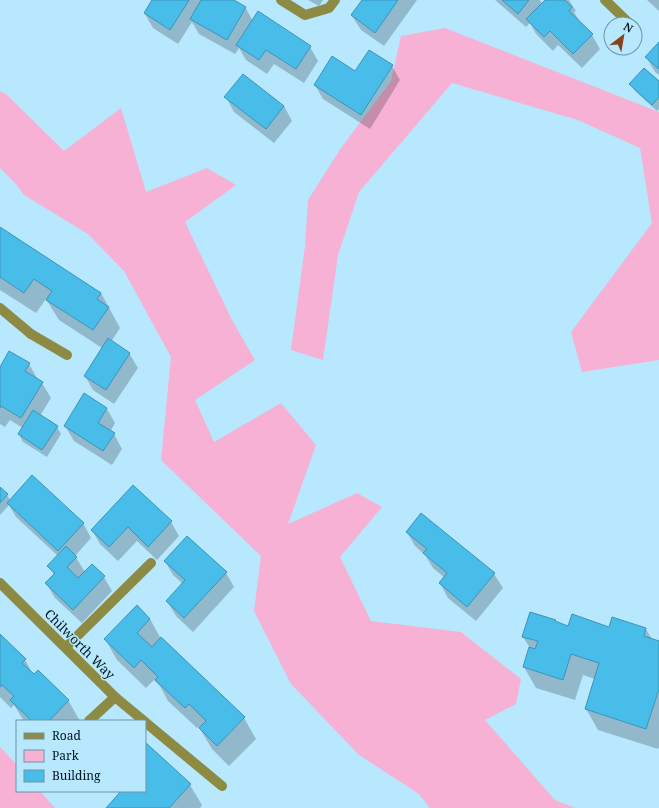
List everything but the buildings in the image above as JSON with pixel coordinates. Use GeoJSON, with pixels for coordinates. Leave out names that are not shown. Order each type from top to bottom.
{"type":"FeatureCollection","features":[{"type":"Feature","properties":{"kind":"street"},"geometry":{"type":"LineString","coordinates":[[281,0],[305,15],[329,8],[335,0]]}},
{"type":"Feature","properties":{"kind":"street"},"geometry":{"type":"LineString","coordinates":[[605,0],[622,16]]}},
{"type":"Feature","properties":{"kind":"street"},"geometry":{"type":"LineString","coordinates":[[0,308],[31,334],[67,355]]}},
{"type":"Feature","properties":{"kind":"street"},"geometry":{"type":"LineString","coordinates":[[66,647],[151,563]]}},
{"type":"Feature","properties":{"kind":"street","name":"Chilworth Way"},"geometry":{"type":"LineString","coordinates":[[0,583],[115,697],[144,720]]}},
{"type":"Feature","properties":{"kind":"street"},"geometry":{"type":"LineString","coordinates":[[90,720],[115,697]]}},
{"type":"Feature","properties":{"kind":"street","name":"Chilworth Way"},"geometry":{"type":"LineString","coordinates":[[146,722],[222,786]]}},
{"type":"Feature","properties":{"kind":"green space"},"geometry":{"type":"Polygon","coordinates":[[[445,28],[659,112],[659,360],[582,372],[571,332],[652,223],[640,148],[578,120],[452,83],[359,192],[338,255],[323,360],[291,350],[305,246],[308,200],[341,148],[391,81],[401,36],[445,28]]]}},
{"type":"Feature","properties":{"kind":"green space"},"geometry":{"type":"Polygon","coordinates":[[[0,91],[6,94],[64,151],[121,108],[146,192],[207,168],[236,185],[185,222],[232,320],[255,360],[195,400],[214,442],[281,403],[316,445],[288,524],[357,493],[382,507],[340,557],[371,621],[461,632],[521,679],[516,704],[485,720],[555,800],[575,808],[430,808],[419,794],[359,755],[291,684],[254,611],[261,556],[161,460],[171,357],[124,271],[88,234],[24,195],[16,184],[0,168],[0,91]]]}},
{"type":"Feature","properties":{"kind":"green space"},"geometry":{"type":"Polygon","coordinates":[[[0,747],[16,764],[16,792],[41,792],[55,808],[0,808],[0,747]]]}}]}
